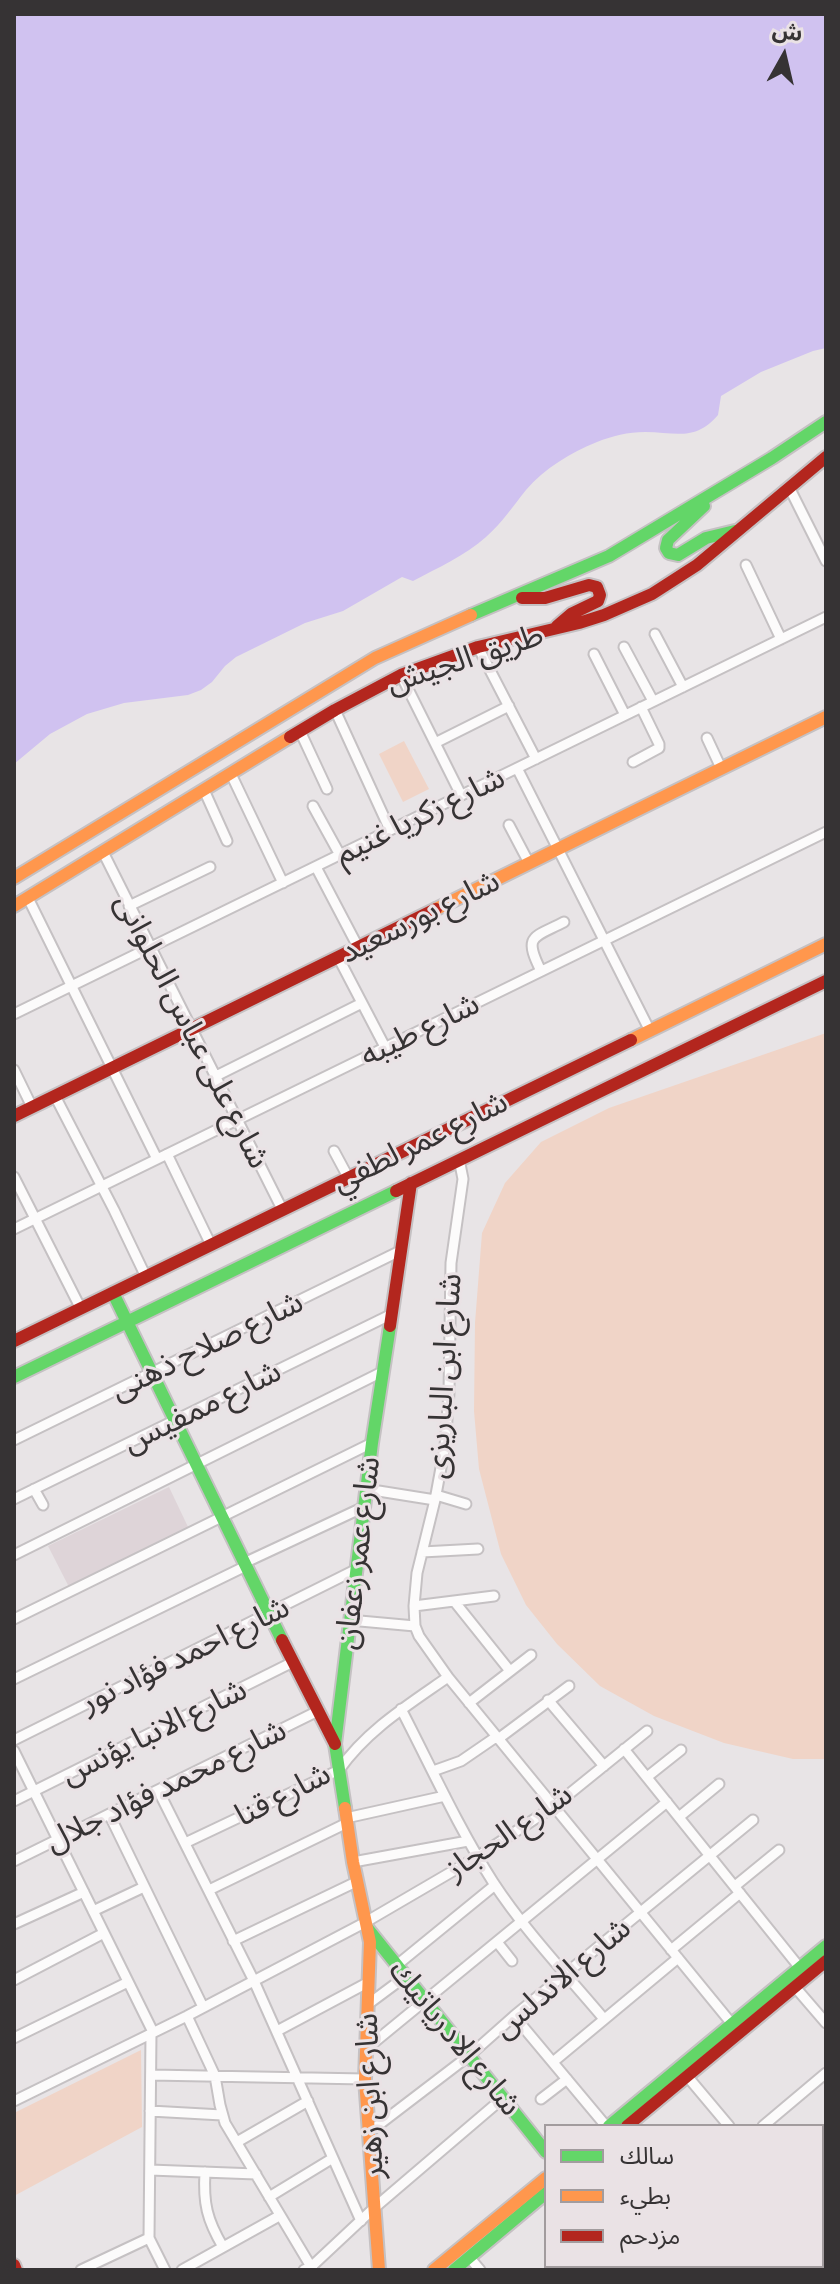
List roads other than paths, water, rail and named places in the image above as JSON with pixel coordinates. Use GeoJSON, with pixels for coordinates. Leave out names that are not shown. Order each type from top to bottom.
{"type":"FeatureCollection","features":[{"type":"Feature","properties":{"kind":"main road","name":"طريق الجيش"},"geometry":{"type":"LineString","coordinates":[[14,878],[375,658],[609,556],[826,422]]}},
{"type":"Feature","properties":{"kind":"main road","name":"طريق الجيش"},"geometry":{"type":"LineString","coordinates":[[14,906],[335,710],[401,675],[478,647],[604,615],[652,594],[697,565],[826,457]]}},
{"type":"Feature","properties":{"kind":"main road"},"geometry":{"type":"LineString","coordinates":[[718,489],[668,540],[666,551],[678,555],[706,538],[737,531]]}},
{"type":"Feature","properties":{"kind":"main road"},"geometry":{"type":"LineString","coordinates":[[515,597],[538,599],[589,585],[597,587],[600,592],[598,601],[571,614],[553,630]]}},
{"type":"Feature","properties":{"kind":"main road","name":"شارع بورسعيد"},"geometry":{"type":"LineString","coordinates":[[14,1116],[826,717]]}},
{"type":"Feature","properties":{"kind":"main road","name":"شارع عمر لطفي"},"geometry":{"type":"LineString","coordinates":[[14,1341],[826,944]]}},
{"type":"Feature","properties":{"kind":"main road","name":"شارع عمر لطفي"},"geometry":{"type":"LineString","coordinates":[[14,1377],[826,981]]}},
{"type":"Feature","properties":{"kind":"main road","name":"شارع عمر زعفان"},"geometry":{"type":"LineString","coordinates":[[364,1923],[335,1744],[372,1443],[411,1183]]}},
{"type":"Feature","properties":{"kind":"main road"},"geometry":{"type":"LineString","coordinates":[[383,1196],[406,1210]]}},
{"type":"Feature","properties":{"kind":"main road"},"geometry":{"type":"LineString","coordinates":[[113,1293],[335,1744]]}},
{"type":"Feature","properties":{"kind":"main road","name":"شارع الادرياتيك"},"geometry":{"type":"LineString","coordinates":[[364,1923],[544,2149]]}},
{"type":"Feature","properties":{"kind":"main road","name":"شارع ابن زهير"},"geometry":{"type":"LineString","coordinates":[[364,1923],[370,1942],[365,2079],[379,2270]]}},
{"type":"Feature","properties":{"kind":"main road"},"geometry":{"type":"LineString","coordinates":[[610,2124],[826,1946]]}},
{"type":"Feature","properties":{"kind":"main road"},"geometry":{"type":"LineString","coordinates":[[629,2124],[826,1961]]}},
{"type":"Feature","properties":{"kind":"main road"},"geometry":{"type":"LineString","coordinates":[[434,2270],[544,2180]]}},
{"type":"Feature","properties":{"kind":"main road"},"geometry":{"type":"LineString","coordinates":[[454,2270],[544,2195]]}},
{"type":"Feature","properties":{"kind":"street"},"geometry":{"type":"LineString","coordinates":[[789,487],[826,561]]}},
{"type":"Feature","properties":{"kind":"street"},"geometry":{"type":"LineString","coordinates":[[746,565],[781,639]]}},
{"type":"Feature","properties":{"kind":"street","name":"شارع زكريا غنيم"},"geometry":{"type":"LineString","coordinates":[[14,1014],[826,617]]}},
{"type":"Feature","properties":{"kind":"street"},"geometry":{"type":"LineString","coordinates":[[655,634],[683,687]]}},
{"type":"Feature","properties":{"kind":"street"},"geometry":{"type":"LineString","coordinates":[[478,647],[536,759]]}},
{"type":"Feature","properties":{"kind":"street"},"geometry":{"type":"LineString","coordinates":[[624,647],[653,701]]}},
{"type":"Feature","properties":{"kind":"street"},"geometry":{"type":"LineString","coordinates":[[594,654],[625,715]]}},
{"type":"Feature","properties":{"kind":"street"},"geometry":{"type":"LineString","coordinates":[[401,675],[461,795]]}},
{"type":"Feature","properties":{"kind":"street"},"geometry":{"type":"LineString","coordinates":[[435,743],[509,706]]}},
{"type":"Feature","properties":{"kind":"street"},"geometry":{"type":"LineString","coordinates":[[633,762],[659,748],[641,707]]}},
{"type":"Feature","properties":{"kind":"street"},"geometry":{"type":"LineString","coordinates":[[335,710],[390,830]]}},
{"type":"Feature","properties":{"kind":"street"},"geometry":{"type":"LineString","coordinates":[[300,731],[327,789]]}},
{"type":"Feature","properties":{"kind":"street"},"geometry":{"type":"LineString","coordinates":[[707,738],[721,768]]}},
{"type":"Feature","properties":{"kind":"street"},"geometry":{"type":"LineString","coordinates":[[517,768],[650,1031]]}},
{"type":"Feature","properties":{"kind":"street"},"geometry":{"type":"LineString","coordinates":[[231,774],[283,883]]}},
{"type":"Feature","properties":{"kind":"street"},"geometry":{"type":"LineString","coordinates":[[204,790],[227,841]]}},
{"type":"Feature","properties":{"kind":"street"},"geometry":{"type":"LineString","coordinates":[[313,806],[340,855]]}},
{"type":"Feature","properties":{"kind":"street"},"geometry":{"type":"LineString","coordinates":[[509,825],[529,863]]}},
{"type":"Feature","properties":{"kind":"street","name":"شارع طيبه"},"geometry":{"type":"LineString","coordinates":[[14,1229],[826,833]]}},
{"type":"Feature","properties":{"kind":"street","name":"شارع على عباس الحلوانى"},"geometry":{"type":"LineString","coordinates":[[103,852],[282,1209]]}},
{"type":"Feature","properties":{"kind":"street"},"geometry":{"type":"LineString","coordinates":[[129,906],[210,867]]}},
{"type":"Feature","properties":{"kind":"street"},"geometry":{"type":"LineString","coordinates":[[316,867],[358,947]]}},
{"type":"Feature","properties":{"kind":"street"},"geometry":{"type":"LineString","coordinates":[[28,898],[113,1068],[211,1245]]}},
{"type":"Feature","properties":{"kind":"street"},"geometry":{"type":"LineString","coordinates":[[541,971],[530,943],[534,937],[564,922]]}},
{"type":"Feature","properties":{"kind":"street"},"geometry":{"type":"LineString","coordinates":[[338,957],[385,1047]]}},
{"type":"Feature","properties":{"kind":"street"},"geometry":{"type":"LineString","coordinates":[[214,1077],[362,1003]]}},
{"type":"Feature","properties":{"kind":"street"},"geometry":{"type":"LineString","coordinates":[[14,1070],[32,1107]]}},
{"type":"Feature","properties":{"kind":"street"},"geometry":{"type":"LineString","coordinates":[[55,1096],[146,1277]]}},
{"type":"Feature","properties":{"kind":"street"},"geometry":{"type":"LineString","coordinates":[[334,1151],[348,1177]]}},
{"type":"Feature","properties":{"kind":"street","name":"شارع ابن الباريزى"},"geometry":{"type":"LineString","coordinates":[[459,1159],[463,1179],[451,1263],[448,1411],[442,1467],[422,1552],[414,1606],[415,1626],[426,1649],[448,1677],[732,2024]]}},
{"type":"Feature","properties":{"kind":"street"},"geometry":{"type":"LineString","coordinates":[[14,1177],[81,1309]]}},
{"type":"Feature","properties":{"kind":"street","name":"شارع صلاح ذهنى"},"geometry":{"type":"LineString","coordinates":[[14,1440],[400,1251]]}},
{"type":"Feature","properties":{"kind":"street","name":"شارع ممفيس"},"geometry":{"type":"LineString","coordinates":[[14,1499],[390,1315]]}},
{"type":"Feature","properties":{"kind":"street"},"geometry":{"type":"LineString","coordinates":[[14,1555],[382,1372]]}},
{"type":"Feature","properties":{"kind":"street"},"geometry":{"type":"LineString","coordinates":[[14,1619],[372,1443]]}},
{"type":"Feature","properties":{"kind":"street"},"geometry":{"type":"LineString","coordinates":[[34,1489],[43,1505]]}},
{"type":"Feature","properties":{"kind":"street"},"geometry":{"type":"LineString","coordinates":[[366,1489],[466,1504]]}},
{"type":"Feature","properties":{"kind":"street"},"geometry":{"type":"LineString","coordinates":[[14,1679],[364,1507]]}},
{"type":"Feature","properties":{"kind":"street"},"geometry":{"type":"LineString","coordinates":[[422,1552],[478,1549]]}},
{"type":"Feature","properties":{"kind":"street","name":"شارع احمد فؤاد نور"},"geometry":{"type":"LineString","coordinates":[[14,1740],[355,1570]]}},
{"type":"Feature","properties":{"kind":"street"},"geometry":{"type":"LineString","coordinates":[[414,1606],[494,1596]]}},
{"type":"Feature","properties":{"kind":"street"},"geometry":{"type":"LineString","coordinates":[[454,1601],[510,1671]]}},
{"type":"Feature","properties":{"kind":"street"},"geometry":{"type":"LineString","coordinates":[[349,1620],[415,1626]]}},
{"type":"Feature","properties":{"kind":"street"},"geometry":{"type":"LineString","coordinates":[[469,1703],[531,1655]]}},
{"type":"Feature","properties":{"kind":"street","name":"شارع الانبا يؤنس"},"geometry":{"type":"LineString","coordinates":[[14,1801],[293,1662]]}},
{"type":"Feature","properties":{"kind":"street","name":"شارع قنا"},"geometry":{"type":"LineString","coordinates":[[185,1843],[339,1770],[370,1734],[448,1677]]}},
{"type":"Feature","properties":{"kind":"street"},"geometry":{"type":"LineString","coordinates":[[433,1771],[461,1761],[569,1686]]}},
{"type":"Feature","properties":{"kind":"street"},"geometry":{"type":"LineString","coordinates":[[548,1700],[604,1766]]}},
{"type":"Feature","properties":{"kind":"street"},"geometry":{"type":"LineString","coordinates":[[401,1709],[468,1841],[495,1885],[604,2019]]}},
{"type":"Feature","properties":{"kind":"street","name":"شارع محمد فؤاد جلال"},"geometry":{"type":"LineString","coordinates":[[14,1861],[318,1711]]}},
{"type":"Feature","properties":{"kind":"street","name":"شارع الحجاز"},"geometry":{"type":"LineString","coordinates":[[14,2101],[254,1981],[364,1923],[477,1857],[553,1807],[647,1731]]}},
{"type":"Feature","properties":{"kind":"street"},"geometry":{"type":"LineString","coordinates":[[624,1749],[800,1968]]}},
{"type":"Feature","properties":{"kind":"street"},"geometry":{"type":"LineString","coordinates":[[647,1777],[681,1750]]}},
{"type":"Feature","properties":{"kind":"street"},"geometry":{"type":"LineString","coordinates":[[14,1751],[152,2033],[149,2238],[165,2270]]}},
{"type":"Feature","properties":{"kind":"street"},"geometry":{"type":"LineString","coordinates":[[679,1817],[719,1784]]}},
{"type":"Feature","properties":{"kind":"street"},"geometry":{"type":"LineString","coordinates":[[158,1790],[254,1981],[361,2221]]}},
{"type":"Feature","properties":{"kind":"street"},"geometry":{"type":"LineString","coordinates":[[209,1890],[346,1820],[445,1796]]}},
{"type":"Feature","properties":{"kind":"street"},"geometry":{"type":"LineString","coordinates":[[366,2049],[667,1802]]}},
{"type":"Feature","properties":{"kind":"street"},"geometry":{"type":"LineString","coordinates":[[109,1814],[203,2007]]}},
{"type":"Feature","properties":{"kind":"street","name":"شارع الاندلس"},"geometry":{"type":"LineString","coordinates":[[368,2133],[470,2055],[753,1820]]}},
{"type":"Feature","properties":{"kind":"street"},"geometry":{"type":"LineString","coordinates":[[353,1862],[468,1841]]}},
{"type":"Feature","properties":{"kind":"street"},"geometry":{"type":"LineString","coordinates":[[553,2062],[674,1954],[779,1850]]}},
{"type":"Feature","properties":{"kind":"street"},"geometry":{"type":"LineString","coordinates":[[233,1941],[356,1882]]}},
{"type":"Feature","properties":{"kind":"street"},"geometry":{"type":"LineString","coordinates":[[367,2005],[495,1885]]}},
{"type":"Feature","properties":{"kind":"street"},"geometry":{"type":"LineString","coordinates":[[93,1911],[144,1887]]}},
{"type":"Feature","properties":{"kind":"street"},"geometry":{"type":"LineString","coordinates":[[14,1924],[84,1892]]}},
{"type":"Feature","properties":{"kind":"street"},"geometry":{"type":"LineString","coordinates":[[14,1980],[104,1933]]}},
{"type":"Feature","properties":{"kind":"street"},"geometry":{"type":"LineString","coordinates":[[497,1942],[512,1961]]}},
{"type":"Feature","properties":{"kind":"street"},"geometry":{"type":"LineString","coordinates":[[14,2038],[128,1982]]}},
{"type":"Feature","properties":{"kind":"street"},"geometry":{"type":"LineString","coordinates":[[277,2031],[367,1983]]}},
{"type":"Feature","properties":{"kind":"street"},"geometry":{"type":"LineString","coordinates":[[795,1987],[826,2023]]}},
{"type":"Feature","properties":{"kind":"street"},"geometry":{"type":"LineString","coordinates":[[187,2016],[215,2076],[222,2115],[309,2269],[373,2209],[503,2098]]}},
{"type":"Feature","properties":{"kind":"street"},"geometry":{"type":"LineString","coordinates":[[514,2016],[606,2124]]}},
{"type":"Feature","properties":{"kind":"street"},"geometry":{"type":"LineString","coordinates":[[765,2124],[826,2073]]}},
{"type":"Feature","properties":{"kind":"street"},"geometry":{"type":"LineString","coordinates":[[151,2075],[365,2079]]}},
{"type":"Feature","properties":{"kind":"street"},"geometry":{"type":"LineString","coordinates":[[687,2076],[727,2124]]}},
{"type":"Feature","properties":{"kind":"street"},"geometry":{"type":"LineString","coordinates":[[541,2099],[567,2079]]}},
{"type":"Feature","properties":{"kind":"street"},"geometry":{"type":"LineString","coordinates":[[237,2142],[308,2101]]}},
{"type":"Feature","properties":{"kind":"street"},"geometry":{"type":"LineString","coordinates":[[150,2111],[222,2115]]}},
{"type":"Feature","properties":{"kind":"street"},"geometry":{"type":"LineString","coordinates":[[269,2197],[333,2158]]}},
{"type":"Feature","properties":{"kind":"street"},"geometry":{"type":"LineString","coordinates":[[150,2170],[256,2174]]}},
{"type":"Feature","properties":{"kind":"street"},"geometry":{"type":"LineString","coordinates":[[205,2172],[205,2206],[223,2247]]}},
{"type":"Feature","properties":{"kind":"street"},"geometry":{"type":"LineString","coordinates":[[182,2270],[279,2216]]}},
{"type":"Feature","properties":{"kind":"street"},"geometry":{"type":"LineString","coordinates":[[81,2270],[149,2238]]}},
{"type":"Feature","properties":{"kind":"street"},"geometry":{"type":"LineString","coordinates":[[469,2257],[480,2270]]}}]}
